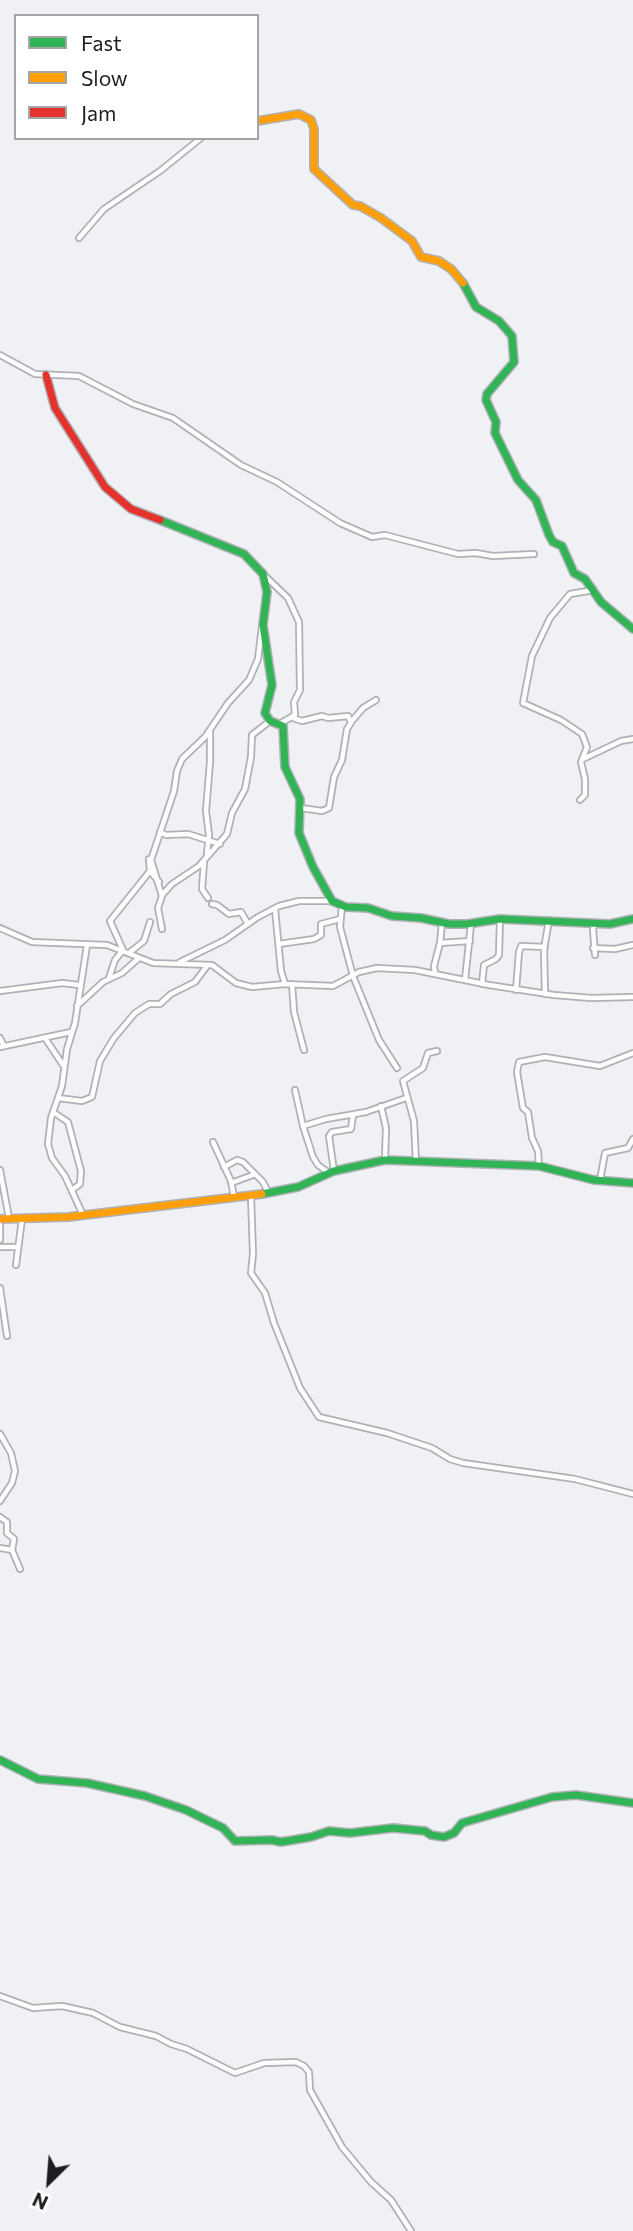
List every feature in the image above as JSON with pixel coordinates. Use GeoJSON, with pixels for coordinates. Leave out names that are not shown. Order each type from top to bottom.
{"type":"FeatureCollection","features":[{"type":"Feature","properties":{"kind":"street"},"geometry":{"type":"LineString","coordinates":[[259,121],[299,114],[311,120],[314,129],[314,169],[353,205],[382,218],[412,241],[421,257],[439,261],[451,270],[462,281],[476,307],[499,321],[512,337],[513,362],[510,369],[486,394],[496,422],[495,433],[520,483],[536,500],[551,539],[562,546],[574,573],[584,579],[595,590],[601,602],[633,629]]}},
{"type":"Feature","properties":{"kind":"street"},"geometry":{"type":"LineString","coordinates":[[79,238],[104,209],[160,171],[199,140]]}},
{"type":"Feature","properties":{"kind":"street"},"geometry":{"type":"LineString","coordinates":[[0,355],[35,374],[79,376],[132,404],[173,418],[241,465],[277,482],[341,523],[372,537],[385,535],[458,554],[534,554]]}},
{"type":"Feature","properties":{"kind":"street"},"geometry":{"type":"LineString","coordinates":[[46,375],[55,408],[105,487],[131,509],[244,554],[288,598],[299,622],[300,690],[294,703],[296,712],[293,718],[281,723],[270,721],[265,713],[272,685],[263,625]]}},
{"type":"Feature","properties":{"kind":"street"},"geometry":{"type":"LineString","coordinates":[[162,896],[151,861],[179,764],[249,680],[258,659],[263,625],[267,592],[262,574]]}},
{"type":"Feature","properties":{"kind":"street"},"geometry":{"type":"LineString","coordinates":[[580,800],[585,795],[582,767],[587,744],[578,730],[523,703],[532,656],[550,618],[570,594],[595,590]]}},
{"type":"Feature","properties":{"kind":"street"},"geometry":{"type":"LineString","coordinates":[[301,808],[322,811],[329,808],[346,733],[363,708],[376,700]]}},
{"type":"Feature","properties":{"kind":"street"},"geometry":{"type":"LineString","coordinates":[[293,718],[302,721],[322,716],[348,716],[351,722]]}},
{"type":"Feature","properties":{"kind":"street"},"geometry":{"type":"LineString","coordinates":[[163,929],[158,908],[162,896],[172,884],[190,874],[227,834],[232,813],[245,789],[252,735],[270,721]]}},
{"type":"Feature","properties":{"kind":"street"},"geometry":{"type":"LineString","coordinates":[[281,723],[284,730],[285,767],[298,794],[301,808],[299,833],[313,867],[332,901]]}},
{"type":"Feature","properties":{"kind":"street"},"geometry":{"type":"LineString","coordinates":[[208,898],[202,889],[208,840],[206,811],[210,730]]}},
{"type":"Feature","properties":{"kind":"street"},"geometry":{"type":"LineString","coordinates":[[583,759],[621,741],[633,739]]}},
{"type":"Feature","properties":{"kind":"street"},"geometry":{"type":"LineString","coordinates":[[160,832],[165,835],[188,834],[220,844]]}},
{"type":"Feature","properties":{"kind":"street"},"geometry":{"type":"LineString","coordinates":[[152,856],[149,860],[150,871],[159,883]]}},
{"type":"Feature","properties":{"kind":"street"},"geometry":{"type":"LineString","coordinates":[[126,952],[110,922],[150,871]]}},
{"type":"Feature","properties":{"kind":"street"},"geometry":{"type":"LineString","coordinates":[[179,962],[225,940],[248,924],[299,901],[332,901],[342,906],[368,908],[393,916],[425,918],[442,923],[471,924],[500,919],[610,924],[633,919]]}},
{"type":"Feature","properties":{"kind":"street"},"geometry":{"type":"LineString","coordinates":[[212,904],[229,914],[241,912],[248,924]]}},
{"type":"Feature","properties":{"kind":"street"},"geometry":{"type":"LineString","coordinates":[[342,906],[342,937],[353,976],[379,1040],[397,1068]]}},
{"type":"Feature","properties":{"kind":"street"},"geometry":{"type":"LineString","coordinates":[[274,912],[285,984]]}},
{"type":"Feature","properties":{"kind":"street"},"geometry":{"type":"LineString","coordinates":[[279,944],[314,939],[321,935],[321,924],[340,919]]}},
{"type":"Feature","properties":{"kind":"street"},"geometry":{"type":"LineString","coordinates":[[482,984],[484,965],[499,955],[500,919]]}},
{"type":"Feature","properties":{"kind":"street"},"geometry":{"type":"LineString","coordinates":[[545,994],[545,947],[549,920]]}},
{"type":"Feature","properties":{"kind":"street"},"geometry":{"type":"LineString","coordinates":[[109,978],[115,960],[144,941],[150,922]]}},
{"type":"Feature","properties":{"kind":"street"},"geometry":{"type":"LineString","coordinates":[[595,955],[593,948],[596,922]]}},
{"type":"Feature","properties":{"kind":"street"},"geometry":{"type":"LineString","coordinates":[[436,974],[433,969],[442,923]]}},
{"type":"Feature","properties":{"kind":"street"},"geometry":{"type":"LineString","coordinates":[[465,981],[471,924]]}},
{"type":"Feature","properties":{"kind":"street"},"geometry":{"type":"LineString","coordinates":[[0,928],[32,942],[107,945],[153,963],[179,962],[215,966],[229,979],[242,985],[333,986],[359,972],[377,968],[415,970],[545,994],[591,998],[633,997]]}},
{"type":"Feature","properties":{"kind":"street"},"geometry":{"type":"LineString","coordinates":[[440,943],[470,941]]}},
{"type":"Feature","properties":{"kind":"street"},"geometry":{"type":"LineString","coordinates":[[83,1215],[49,1150],[48,1131],[62,1086],[63,1065],[87,944]]}},
{"type":"Feature","properties":{"kind":"street"},"geometry":{"type":"LineString","coordinates":[[593,948],[615,949],[633,945]]}},
{"type":"Feature","properties":{"kind":"street"},"geometry":{"type":"LineString","coordinates":[[516,990],[521,946],[545,947]]}},
{"type":"Feature","properties":{"kind":"street"},"geometry":{"type":"LineString","coordinates":[[76,1007],[109,978],[122,973],[139,958]]}},
{"type":"Feature","properties":{"kind":"street"},"geometry":{"type":"LineString","coordinates":[[58,1098],[82,1101],[90,1098],[100,1061],[114,1038],[135,1013],[149,1004],[160,1004],[171,994],[193,984],[208,965]]}},
{"type":"Feature","properties":{"kind":"street"},"geometry":{"type":"LineString","coordinates":[[0,991],[62,983],[79,985]]}},
{"type":"Feature","properties":{"kind":"street"},"geometry":{"type":"LineString","coordinates":[[292,984],[304,1050]]}},
{"type":"Feature","properties":{"kind":"street"},"geometry":{"type":"LineString","coordinates":[[0,1038],[2,1047],[71,1032]]}},
{"type":"Feature","properties":{"kind":"street"},"geometry":{"type":"LineString","coordinates":[[45,1038],[63,1065]]}},
{"type":"Feature","properties":{"kind":"street"},"geometry":{"type":"LineString","coordinates":[[416,1162],[414,1121],[403,1086],[404,1080],[423,1068],[428,1053],[438,1051]]}},
{"type":"Feature","properties":{"kind":"street"},"geometry":{"type":"LineString","coordinates":[[539,1166],[528,1112],[523,1108],[517,1072],[519,1062],[545,1057],[600,1066],[633,1053]]}},
{"type":"Feature","properties":{"kind":"street"},"geometry":{"type":"LineString","coordinates":[[295,1090],[303,1126],[316,1163],[331,1172]]}},
{"type":"Feature","properties":{"kind":"street"},"geometry":{"type":"LineString","coordinates":[[303,1126],[353,1115],[406,1098]]}},
{"type":"Feature","properties":{"kind":"street"},"geometry":{"type":"LineString","coordinates":[[381,1106],[386,1128],[385,1160]]}},
{"type":"Feature","properties":{"kind":"street"},"geometry":{"type":"LineString","coordinates":[[53,1112],[68,1122],[78,1159],[80,1182],[72,1190]]}},
{"type":"Feature","properties":{"kind":"street"},"geometry":{"type":"LineString","coordinates":[[331,1172],[329,1136],[332,1132],[351,1129],[353,1115]]}},
{"type":"Feature","properties":{"kind":"street"},"geometry":{"type":"LineString","coordinates":[[600,1181],[605,1153],[622,1151],[629,1147],[633,1139]]}},
{"type":"Feature","properties":{"kind":"street"},"geometry":{"type":"LineString","coordinates":[[213,1142],[231,1182],[234,1198]]}},
{"type":"Feature","properties":{"kind":"street"},"geometry":{"type":"LineString","coordinates":[[224,1167],[239,1160],[261,1180],[268,1193]]}},
{"type":"Feature","properties":{"kind":"street"},"geometry":{"type":"LineString","coordinates":[[0,1170],[4,1219],[44,1219],[251,1196],[298,1187],[331,1172],[385,1160],[539,1166],[600,1181],[633,1183]]}},
{"type":"Feature","properties":{"kind":"street"},"geometry":{"type":"LineString","coordinates":[[231,1182],[253,1175]]}},
{"type":"Feature","properties":{"kind":"street"},"geometry":{"type":"LineString","coordinates":[[251,1196],[251,1273],[265,1293],[300,1388],[318,1416],[396,1436],[432,1448],[463,1463],[575,1479],[633,1493]]}},
{"type":"Feature","properties":{"kind":"street"},"geometry":{"type":"LineString","coordinates":[[16,1265],[22,1219]]}},
{"type":"Feature","properties":{"kind":"street"},"geometry":{"type":"LineString","coordinates":[[0,1225],[0,1240]]}},
{"type":"Feature","properties":{"kind":"street"},"geometry":{"type":"LineString","coordinates":[[0,1247],[17,1247]]}},
{"type":"Feature","properties":{"kind":"street"},"geometry":{"type":"LineString","coordinates":[[0,1288],[7,1336]]}},
{"type":"Feature","properties":{"kind":"street"},"geometry":{"type":"LineString","coordinates":[[0,1434],[13,1460],[15,1471],[12,1483],[0,1500]]}},
{"type":"Feature","properties":{"kind":"street"},"geometry":{"type":"LineString","coordinates":[[0,1517],[7,1522],[8,1533],[14,1539],[12,1550],[20,1569]]}},
{"type":"Feature","properties":{"kind":"street"},"geometry":{"type":"LineString","coordinates":[[0,1548],[12,1550]]}},
{"type":"Feature","properties":{"kind":"street"},"geometry":{"type":"LineString","coordinates":[[0,1760],[38,1779],[87,1783],[106,1789],[131,1791],[186,1810],[223,1828],[235,1841],[282,1842],[311,1837],[329,1830],[350,1833],[393,1828],[425,1831],[444,1837],[454,1833],[461,1823],[552,1797],[576,1795],[633,1803]]}},
{"type":"Feature","properties":{"kind":"street"},"geometry":{"type":"LineString","coordinates":[[0,1996],[33,2008],[62,2006],[93,2012],[120,2027],[154,2035],[235,2073],[264,2063],[301,2064],[308,2070],[310,2090],[342,2147],[371,2182],[391,2200],[411,2231]]}},
{"type":"Feature","properties":{"kind":"traffic: fast"},"geometry":{"type":"LineString","coordinates":[[463,283],[476,307],[499,321],[512,336],[514,362],[487,394],[486,400],[496,422],[495,433],[518,480],[536,500],[549,535],[553,542],[562,546],[574,573],[585,579],[601,602],[633,629]]}},
{"type":"Feature","properties":{"kind":"traffic: fast"},"geometry":{"type":"LineString","coordinates":[[160,520],[244,554],[263,574],[267,592],[263,625],[272,685],[265,713],[270,721],[283,726],[285,767],[300,799],[299,833],[313,867],[332,901],[346,907],[368,908],[392,916],[449,924],[500,919],[610,924],[633,919]]}},
{"type":"Feature","properties":{"kind":"traffic: fast"},"geometry":{"type":"LineString","coordinates":[[262,1194],[298,1187],[334,1171],[385,1160],[539,1166],[594,1180],[633,1183]]}},
{"type":"Feature","properties":{"kind":"traffic: fast"},"geometry":{"type":"LineString","coordinates":[[0,1760],[38,1779],[87,1783],[145,1796],[186,1810],[223,1828],[235,1841],[281,1842],[329,1831],[350,1833],[393,1828],[425,1831],[444,1837],[454,1833],[462,1823],[552,1797],[576,1795],[633,1803]]}},
{"type":"Feature","properties":{"kind":"traffic: slow"},"geometry":{"type":"LineString","coordinates":[[259,121],[299,114],[311,120],[314,129],[314,169],[353,205],[381,218],[412,241],[421,257],[439,261],[451,269],[463,283]]}},
{"type":"Feature","properties":{"kind":"traffic: slow"},"geometry":{"type":"LineString","coordinates":[[0,1219],[68,1217],[262,1194]]}},
{"type":"Feature","properties":{"kind":"traffic: jam"},"geometry":{"type":"LineString","coordinates":[[46,375],[55,408],[105,487],[131,509],[160,520]]}}]}
